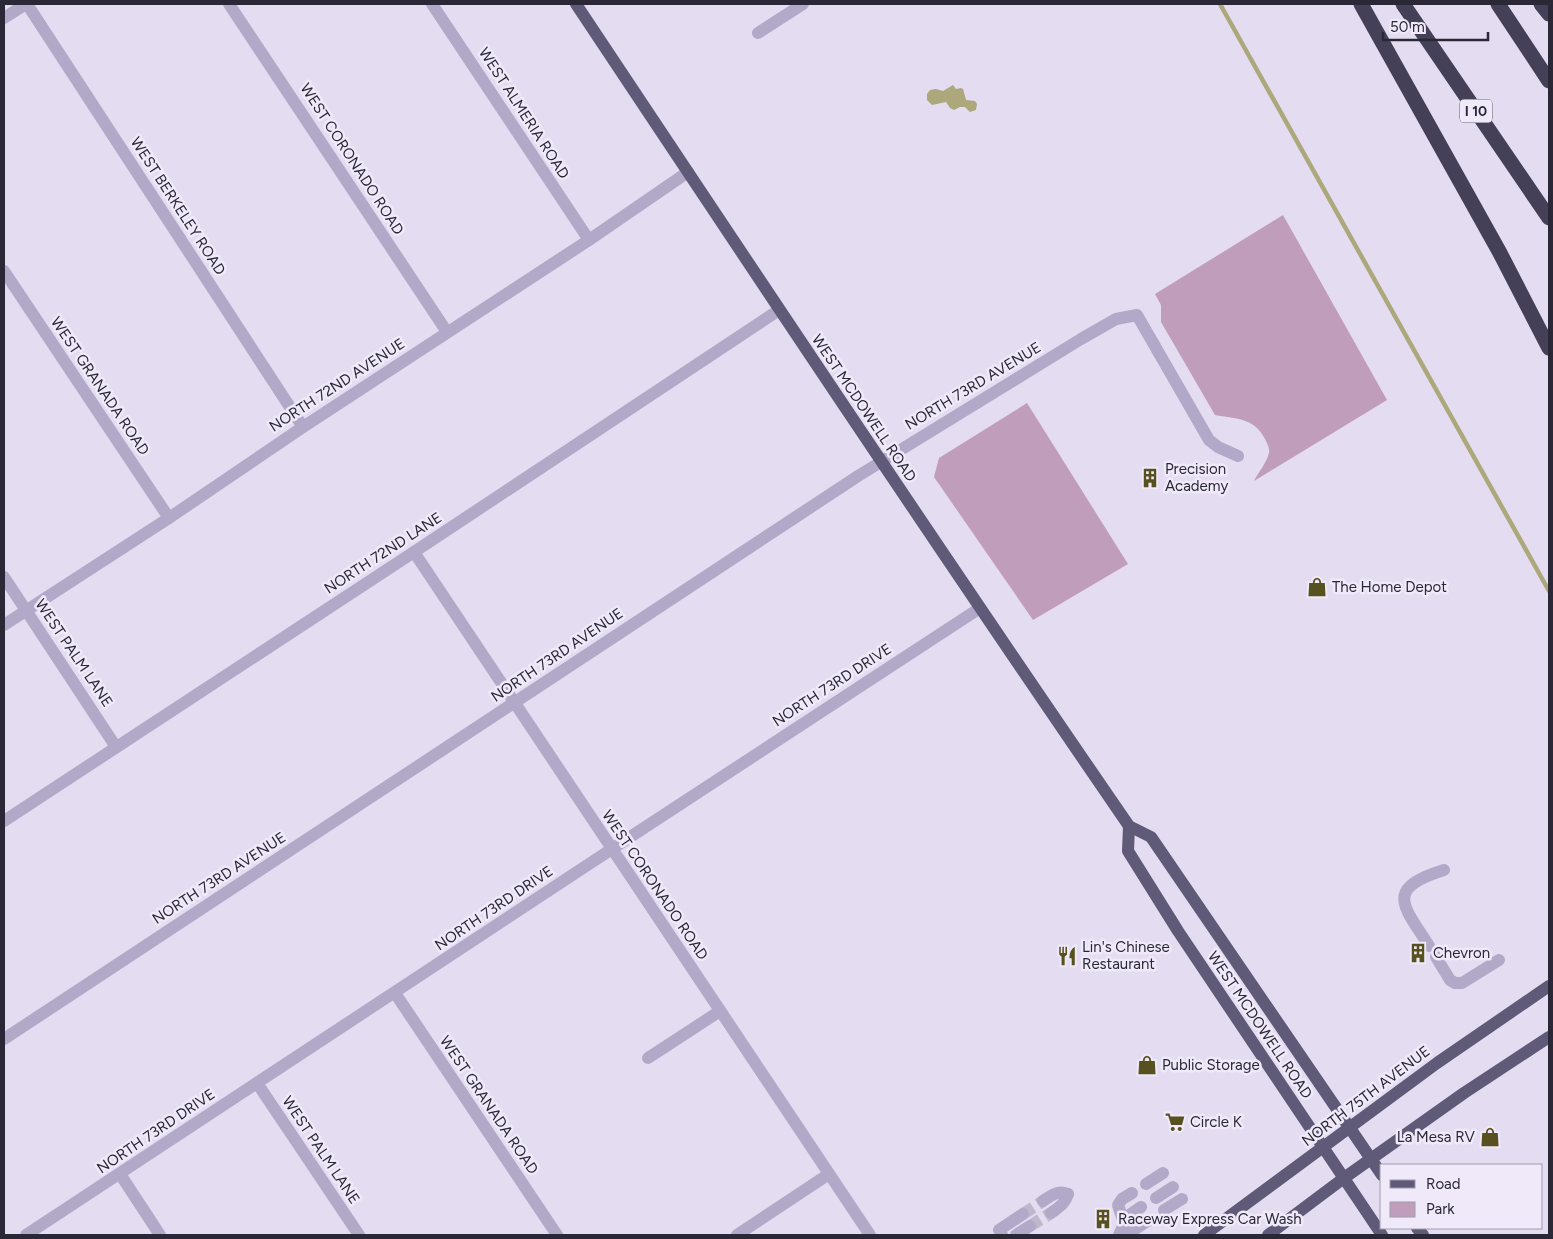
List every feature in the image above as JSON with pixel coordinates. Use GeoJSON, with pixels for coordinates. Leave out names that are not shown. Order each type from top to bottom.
{"type":"FeatureCollection","features":[{"type":"Feature","properties":{"kind":"highway"},"geometry":{"type":"LineString","coordinates":[[1361,4],[1500,253],[1549,348]]}},
{"type":"Feature","properties":{"kind":"highway","name":"I 10"},"geometry":{"type":"LineString","coordinates":[[1404,4],[1549,218]]}},
{"type":"Feature","properties":{"kind":"highway"},"geometry":{"type":"LineString","coordinates":[[1498,4],[1549,81]]}},
{"type":"Feature","properties":{"kind":"highway"},"geometry":{"type":"LineString","coordinates":[[1541,4],[1549,14]]}},
{"type":"Feature","properties":{"kind":"main road","name":"WEST MCDOWELL ROAD"},"geometry":{"type":"LineString","coordinates":[[576,4],[881,462],[1129,826],[1151,837],[1380,1172]]}},
{"type":"Feature","properties":{"kind":"main road","name":"WEST MCDOWELL ROAD"},"geometry":{"type":"LineString","coordinates":[[1129,826],[1128,852],[1178,931],[1382,1235]]}},
{"type":"Feature","properties":{"kind":"main road","name":"NORTH 75TH AVENUE"},"geometry":{"type":"LineString","coordinates":[[1204,1235],[1437,1063],[1549,986]]}},
{"type":"Feature","properties":{"kind":"main road"},"geometry":{"type":"LineString","coordinates":[[1268,1235],[1344,1178],[1491,1074],[1549,1037]]}},
{"type":"Feature","properties":{"kind":"street"},"geometry":{"type":"LineString","coordinates":[[4,18],[26,4]]}},
{"type":"Feature","properties":{"kind":"street","name":"WEST BERKELEY ROAD"},"geometry":{"type":"LineString","coordinates":[[26,4],[303,426]]}},
{"type":"Feature","properties":{"kind":"street","name":"WEST CORONADO ROAD"},"geometry":{"type":"LineString","coordinates":[[229,4],[447,332]]}},
{"type":"Feature","properties":{"kind":"street","name":"WEST ALMERIA ROAD"},"geometry":{"type":"LineString","coordinates":[[432,4],[589,240]]}},
{"type":"Feature","properties":{"kind":"street"},"geometry":{"type":"LineString","coordinates":[[758,33],[802,4]]}},
{"type":"Feature","properties":{"kind":"street","name":"NORTH 72ND AVENUE"},"geometry":{"type":"LineString","coordinates":[[4,625],[169,518],[303,426],[589,240],[688,172]]}},
{"type":"Feature","properties":{"kind":"street","name":"WEST GRANADA ROAD"},"geometry":{"type":"LineString","coordinates":[[4,271],[169,518]]}},
{"type":"Feature","properties":{"kind":"street","name":"NORTH 72ND LANE"},"geometry":{"type":"LineString","coordinates":[[4,821],[779,310]]}},
{"type":"Feature","properties":{"kind":"street","name":"NORTH 73RD AVENUE"},"geometry":{"type":"LineString","coordinates":[[4,1039],[881,462],[1116,320],[1137,315],[1209,440],[1218,447],[1238,456]]}},
{"type":"Feature","properties":{"kind":"street","name":"WEST CORONADO ROAD"},"geometry":{"type":"LineString","coordinates":[[414,552],[870,1235]]}},
{"type":"Feature","properties":{"kind":"street","name":"WEST PALM LANE"},"geometry":{"type":"LineString","coordinates":[[4,577],[116,747]]}},
{"type":"Feature","properties":{"kind":"street","name":"NORTH 73RD DRIVE"},"geometry":{"type":"LineString","coordinates":[[26,1235],[980,608]]}},
{"type":"Feature","properties":{"kind":"street"},"geometry":{"type":"LineString","coordinates":[[1444,870],[1419,879],[1411,885],[1403,898],[1405,907],[1450,980],[1455,983],[1462,983],[1499,960]]}},
{"type":"Feature","properties":{"kind":"street","name":"WEST GRANADA ROAD"},"geometry":{"type":"LineString","coordinates":[[395,993],[557,1235]]}},
{"type":"Feature","properties":{"kind":"street"},"geometry":{"type":"LineString","coordinates":[[648,1058],[720,1011]]}},
{"type":"Feature","properties":{"kind":"street","name":"WEST PALM LANE"},"geometry":{"type":"LineString","coordinates":[[257,1082],[359,1235]]}},
{"type":"Feature","properties":{"kind":"street"},"geometry":{"type":"LineString","coordinates":[[1146,1184],[1163,1173]]}},
{"type":"Feature","properties":{"kind":"street"},"geometry":{"type":"LineString","coordinates":[[120,1174],[160,1235]]}},
{"type":"Feature","properties":{"kind":"street"},"geometry":{"type":"LineString","coordinates":[[737,1235],[829,1174]]}},
{"type":"Feature","properties":{"kind":"street"},"geometry":{"type":"LineString","coordinates":[[1156,1198],[1173,1187]]}},
{"type":"Feature","properties":{"kind":"street"},"geometry":{"type":"LineString","coordinates":[[1123,1231],[1118,1206],[1122,1199],[1132,1193]]}},
{"type":"Feature","properties":{"kind":"street"},"geometry":{"type":"LineString","coordinates":[[1047,1207],[1068,1194]]}},
{"type":"Feature","properties":{"kind":"street"},"geometry":{"type":"LineString","coordinates":[[1164,1210],[1182,1199]]}},
{"type":"Feature","properties":{"kind":"street"},"geometry":{"type":"LineString","coordinates":[[1123,1231],[1128,1216],[1141,1207]]}},
{"type":"Feature","properties":{"kind":"street"},"geometry":{"type":"LineString","coordinates":[[1003,1235],[1027,1220],[1016,1235]]}},
{"type":"Feature","properties":{"kind":"street"},"geometry":{"type":"LineString","coordinates":[[1123,1231],[1149,1220]]}},
{"type":"Feature","properties":{"kind":"green space"},"geometry":{"type":"Polygon","coordinates":[[[1283,215],[1387,400],[1254,481],[1269,453],[1269,447],[1265,439],[1261,432],[1250,423],[1215,415],[1161,322],[1161,305],[1155,294],[1283,215]]]}},
{"type":"Feature","properties":{"kind":"green space"},"geometry":{"type":"Polygon","coordinates":[[[1027,403],[1128,564],[1033,620],[934,477],[939,458],[1027,403]]]}},
{"type":"Feature","properties":{"kind":"shaded area"},"geometry":{"type":"Polygon","coordinates":[[[953,85],[956,89],[963,89],[966,100],[975,101],[977,104],[976,110],[970,112],[965,107],[960,107],[954,110],[946,102],[932,105],[927,100],[927,94],[930,90],[943,91],[953,85]]]}},
{"type":"Feature","properties":{"kind":"waterway"},"geometry":{"type":"LineString","coordinates":[[1220,4],[1549,591]]}},
{"type":"Feature","properties":{"kind":"tunnel"},"geometry":{"type":"LineString","coordinates":[[1023,1214],[1043,1201]]}},
{"type":"Feature","properties":{"kind":"tunnel"},"geometry":{"type":"LineString","coordinates":[[1030,1226],[1051,1213]]}},
{"type":"Feature","properties":{"kind":"place","name":"Precision Academy"},"geometry":{"type":"Point","coordinates":[1150,478]}},
{"type":"Feature","properties":{"kind":"place","name":"The Home Depot"},"geometry":{"type":"Point","coordinates":[1317,587]}},
{"type":"Feature","properties":{"kind":"place","name":"Chevron"},"geometry":{"type":"Point","coordinates":[1418,953]}},
{"type":"Feature","properties":{"kind":"place","name":"Lin's Chinese Restaurant"},"geometry":{"type":"Point","coordinates":[1067,956]}},
{"type":"Feature","properties":{"kind":"place","name":"Public Storage"},"geometry":{"type":"Point","coordinates":[1147,1065]}},
{"type":"Feature","properties":{"kind":"place","name":"Circle K"},"geometry":{"type":"Point","coordinates":[1175,1122]}},
{"type":"Feature","properties":{"kind":"place","name":"La Mesa RV"},"geometry":{"type":"Point","coordinates":[1490,1137]}},
{"type":"Feature","properties":{"kind":"place","name":"Raceway Express Car Wash"},"geometry":{"type":"Point","coordinates":[1103,1219]}}]}
